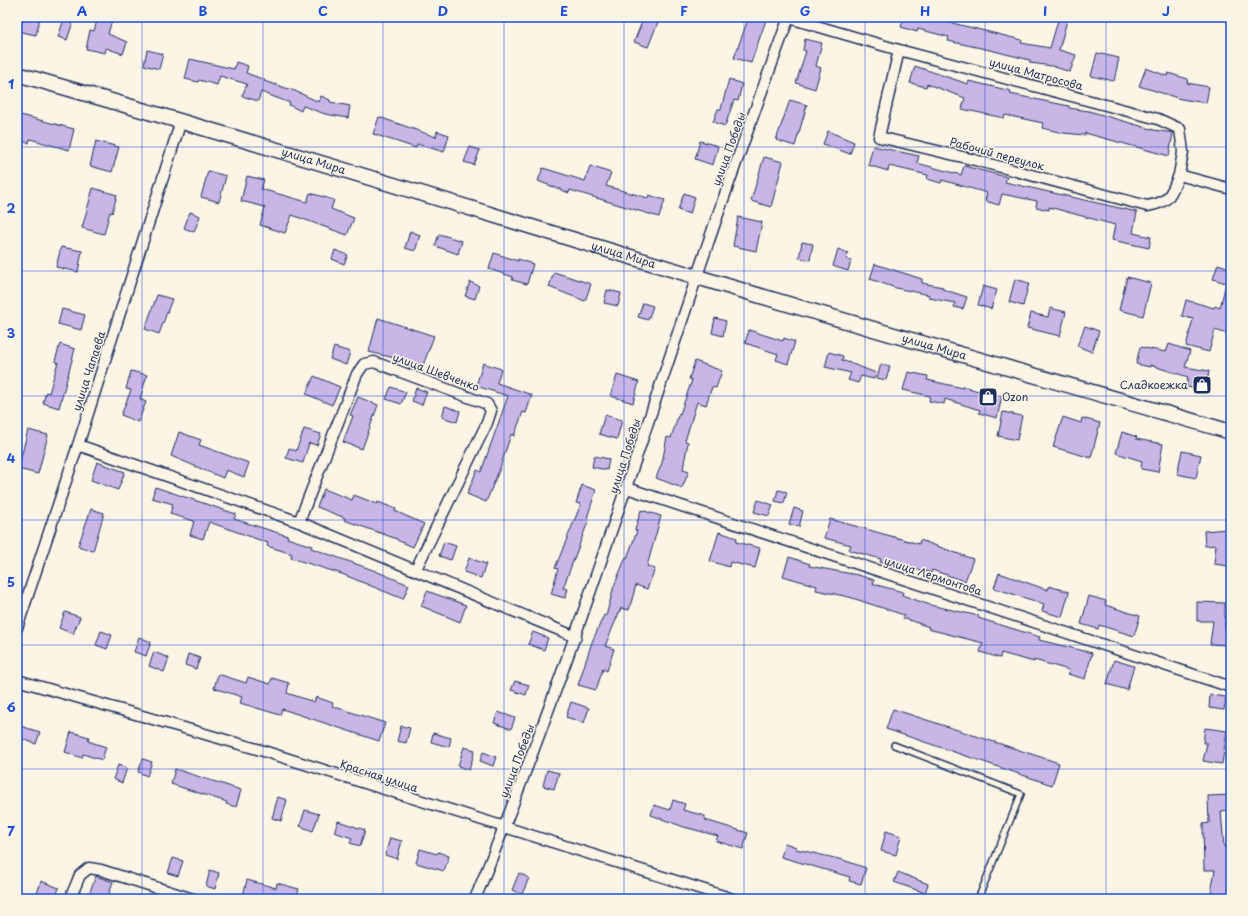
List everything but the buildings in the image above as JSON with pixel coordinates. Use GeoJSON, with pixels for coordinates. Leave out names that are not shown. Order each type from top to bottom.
{"type":"FeatureCollection","features":[{"type":"Feature","properties":{"kind":"main road","name":"улица Мира"},"geometry":{"type":"LineString","coordinates":[[17,74],[181,121],[696,277],[1231,432]]}},
{"type":"Feature","properties":{"kind":"street","name":"улица Матросова"},"geometry":{"type":"LineString","coordinates":[[789,18],[899,50],[1158,119],[1180,129],[1182,152],[1179,175]]}},
{"type":"Feature","properties":{"kind":"street","name":"улица Победы"},"geometry":{"type":"LineString","coordinates":[[475,899],[505,828],[576,637],[627,488],[696,277],[789,18]]}},
{"type":"Feature","properties":{"kind":"street","name":"Рабочий переулок"},"geometry":{"type":"LineString","coordinates":[[899,50],[879,137],[971,159],[1147,206],[1162,203],[1171,194],[1179,175]]}},
{"type":"Feature","properties":{"kind":"street","name":"улица Чапаева"},"geometry":{"type":"LineString","coordinates":[[17,628],[78,445],[181,121]]}},
{"type":"Feature","properties":{"kind":"street"},"geometry":{"type":"LineString","coordinates":[[1179,175],[1231,189]]}},
{"type":"Feature","properties":{"kind":"street","name":"улица Шевченко"},"geometry":{"type":"LineString","coordinates":[[299,522],[357,374],[364,364],[374,362],[487,404],[491,411],[487,423],[416,570]]}},
{"type":"Feature","properties":{"kind":"street"},"geometry":{"type":"LineString","coordinates":[[78,445],[299,522],[576,637]]}},
{"type":"Feature","properties":{"kind":"street","name":"улица Лермонтова"},"geometry":{"type":"LineString","coordinates":[[627,488],[1231,687]]}},
{"type":"Feature","properties":{"kind":"street","name":"Красная улица"},"geometry":{"type":"LineString","coordinates":[[17,680],[257,749],[733,899]]}},
{"type":"Feature","properties":{"kind":"street"},"geometry":{"type":"LineString","coordinates":[[70,899],[80,875],[89,868],[101,870],[193,899]]}},
{"type":"Feature","properties":{"kind":"lane"},"geometry":{"type":"LineString","coordinates":[[894,744],[1021,794],[978,899]]}},
{"type":"Feature","properties":{"kind":"place","name":"Сладкоежка"},"geometry":{"type":"Point","coordinates":[1202,385]}},
{"type":"Feature","properties":{"kind":"place","name":"Ozon"},"geometry":{"type":"Point","coordinates":[988,397]}}]}
